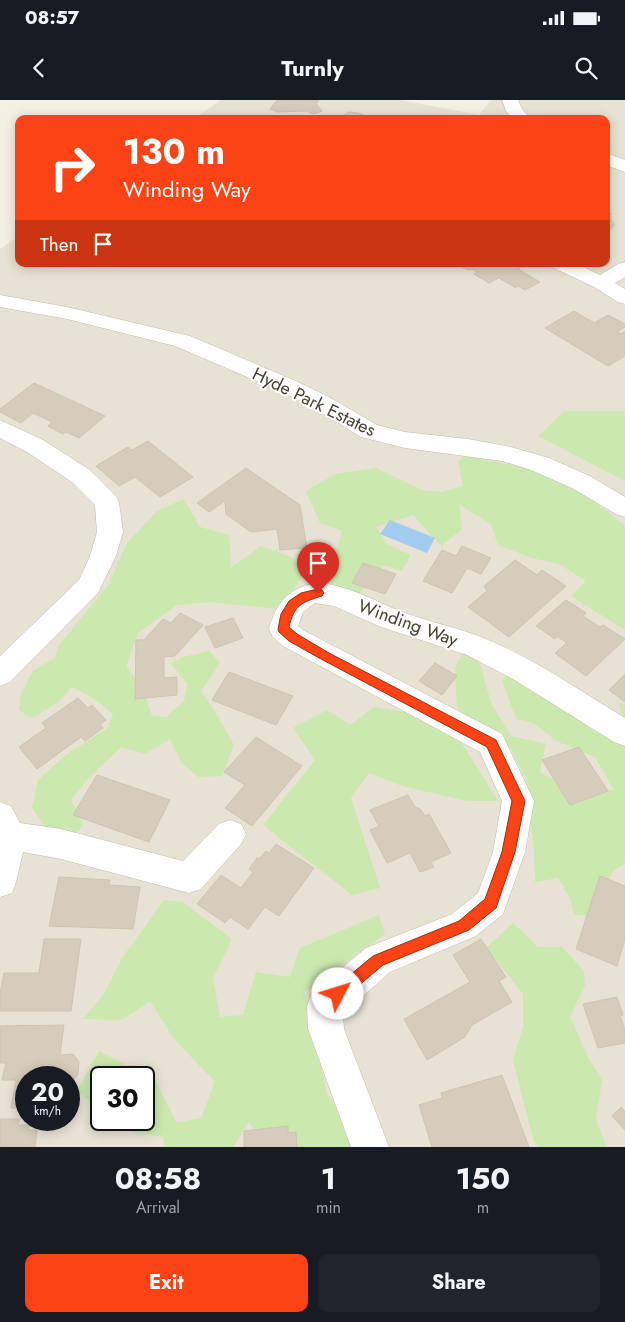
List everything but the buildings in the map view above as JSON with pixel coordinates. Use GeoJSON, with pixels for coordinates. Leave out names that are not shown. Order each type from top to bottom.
{"type":"FeatureCollection","features":[{"type":"Feature","properties":{"kind":"street"},"geometry":{"type":"LineString","coordinates":[[510,100],[514,111],[518,115]]}},
{"type":"Feature","properties":{"kind":"street"},"geometry":{"type":"LineString","coordinates":[[610,160],[625,167]]}},
{"type":"Feature","properties":{"kind":"street"},"geometry":{"type":"LineString","coordinates":[[567,267],[601,283],[625,298]]}},
{"type":"Feature","properties":{"kind":"street"},"geometry":{"type":"LineString","coordinates":[[601,283],[625,268]]}},
{"type":"Feature","properties":{"kind":"street","name":"Hyde Park Estates"},"geometry":{"type":"LineString","coordinates":[[0,301],[67,313],[182,341],[290,387],[319,401],[369,431],[405,440],[495,452],[540,464],[581,482],[625,508]]}},
{"type":"Feature","properties":{"kind":"street"},"geometry":{"type":"LineString","coordinates":[[0,428],[35,446],[82,476],[107,502],[110,532],[103,556],[89,586],[0,674]]}},
{"type":"Feature","properties":{"kind":"street","name":"Winding Way"},"geometry":{"type":"LineString","coordinates":[[370,1147],[326,1030],[325,1006],[378,960],[464,925],[491,903],[509,852],[518,801],[492,743],[293,638],[283,629],[286,614],[293,604],[305,596],[318,593],[345,599],[394,620],[487,651],[625,733]]}},
{"type":"Feature","properties":{"kind":"street"},"geometry":{"type":"LineString","coordinates":[[0,882],[5,826],[61,844],[189,878],[230,834]]}},
{"type":"Feature","properties":{"kind":"shaded area"},"geometry":{"type":"Polygon","coordinates":[[[221,100],[401,100],[479,115],[199,115],[221,100]]]}},
{"type":"Feature","properties":{"kind":"shaded area"},"geometry":{"type":"Polygon","coordinates":[[[491,100],[625,100],[625,1147],[0,1147],[0,249],[15,239],[15,267],[610,267],[610,115],[479,115],[491,100]]]}},
{"type":"Feature","properties":{"kind":"green space"},"geometry":{"type":"Polygon","coordinates":[[[565,411],[625,411],[625,481],[538,436],[565,411]]]}},
{"type":"Feature","properties":{"kind":"green space"},"geometry":{"type":"Polygon","coordinates":[[[465,456],[536,470],[586,495],[625,526],[625,630],[571,596],[586,581],[559,564],[532,558],[498,545],[491,525],[459,504],[462,529],[441,546],[413,515],[376,527],[387,544],[411,555],[402,571],[383,565],[358,595],[329,583],[342,531],[320,523],[306,491],[335,474],[376,468],[422,490],[441,492],[463,486],[458,462],[465,456]]]}},
{"type":"Feature","properties":{"kind":"green space"},"geometry":{"type":"Polygon","coordinates":[[[184,499],[200,527],[229,535],[231,568],[261,546],[292,557],[304,573],[294,589],[277,609],[210,602],[177,605],[138,633],[126,667],[142,687],[152,716],[166,717],[184,701],[187,684],[171,663],[183,657],[209,651],[220,663],[201,691],[234,745],[222,776],[198,777],[181,762],[170,739],[145,754],[121,747],[86,781],[71,800],[83,826],[71,837],[46,828],[32,808],[38,780],[66,755],[109,727],[113,714],[93,698],[72,687],[58,702],[32,718],[19,710],[21,694],[33,671],[55,658],[59,645],[109,584],[127,543],[157,511],[184,499]]]}},
{"type":"Feature","properties":{"kind":"green space"},"geometry":{"type":"Polygon","coordinates":[[[463,653],[478,657],[491,703],[511,736],[546,744],[540,772],[567,788],[614,790],[595,757],[556,741],[534,723],[516,719],[502,680],[509,672],[622,716],[619,703],[625,704],[625,863],[612,872],[599,916],[574,915],[570,898],[558,878],[535,882],[534,851],[526,779],[511,749],[477,727],[457,707],[455,668],[463,653]]]}},
{"type":"Feature","properties":{"kind":"green space"},"geometry":{"type":"Polygon","coordinates":[[[374,707],[412,713],[459,739],[498,801],[467,801],[402,786],[369,773],[351,798],[380,888],[352,895],[263,825],[315,760],[293,728],[327,710],[350,725],[374,707]]]}},
{"type":"Feature","properties":{"kind":"green space"},"geometry":{"type":"Polygon","coordinates":[[[164,900],[183,902],[232,939],[213,978],[220,1017],[243,1015],[256,972],[290,977],[300,948],[379,915],[385,934],[305,992],[327,1094],[350,1127],[350,1147],[272,1147],[248,1122],[234,1147],[164,1147],[163,1137],[129,1131],[155,1131],[155,1080],[177,1123],[201,1118],[215,1082],[174,1039],[150,1001],[122,1020],[83,1019],[104,994],[122,958],[164,900]]]}},
{"type":"Feature","properties":{"kind":"green space"},"geometry":{"type":"Polygon","coordinates":[[[513,923],[538,947],[562,947],[584,971],[585,986],[570,1017],[589,1059],[602,1080],[596,1119],[607,1147],[538,1147],[533,1139],[513,1060],[523,1027],[523,994],[486,948],[513,923]]]}},
{"type":"Feature","properties":{"kind":"green space"},"geometry":{"type":"Polygon","coordinates":[[[99,1051],[126,1065],[134,1066],[91,1066],[99,1051]]]}},
{"type":"Feature","properties":{"kind":"green space"},"geometry":{"type":"Polygon","coordinates":[[[90,1067],[90,1102],[80,1094],[80,1086],[90,1067]]]}},
{"type":"Feature","properties":{"kind":"water"},"geometry":{"type":"Polygon","coordinates":[[[390,520],[435,538],[427,553],[380,534],[390,520]]]}},
{"type":"Feature","properties":{"kind":"route"},"geometry":{"type":"LineString","coordinates":[[318,593],[305,596],[293,604],[286,614],[283,629],[293,638],[325,656],[492,743],[518,801],[509,852],[491,903],[464,925],[378,960],[338,994]]}}]}
